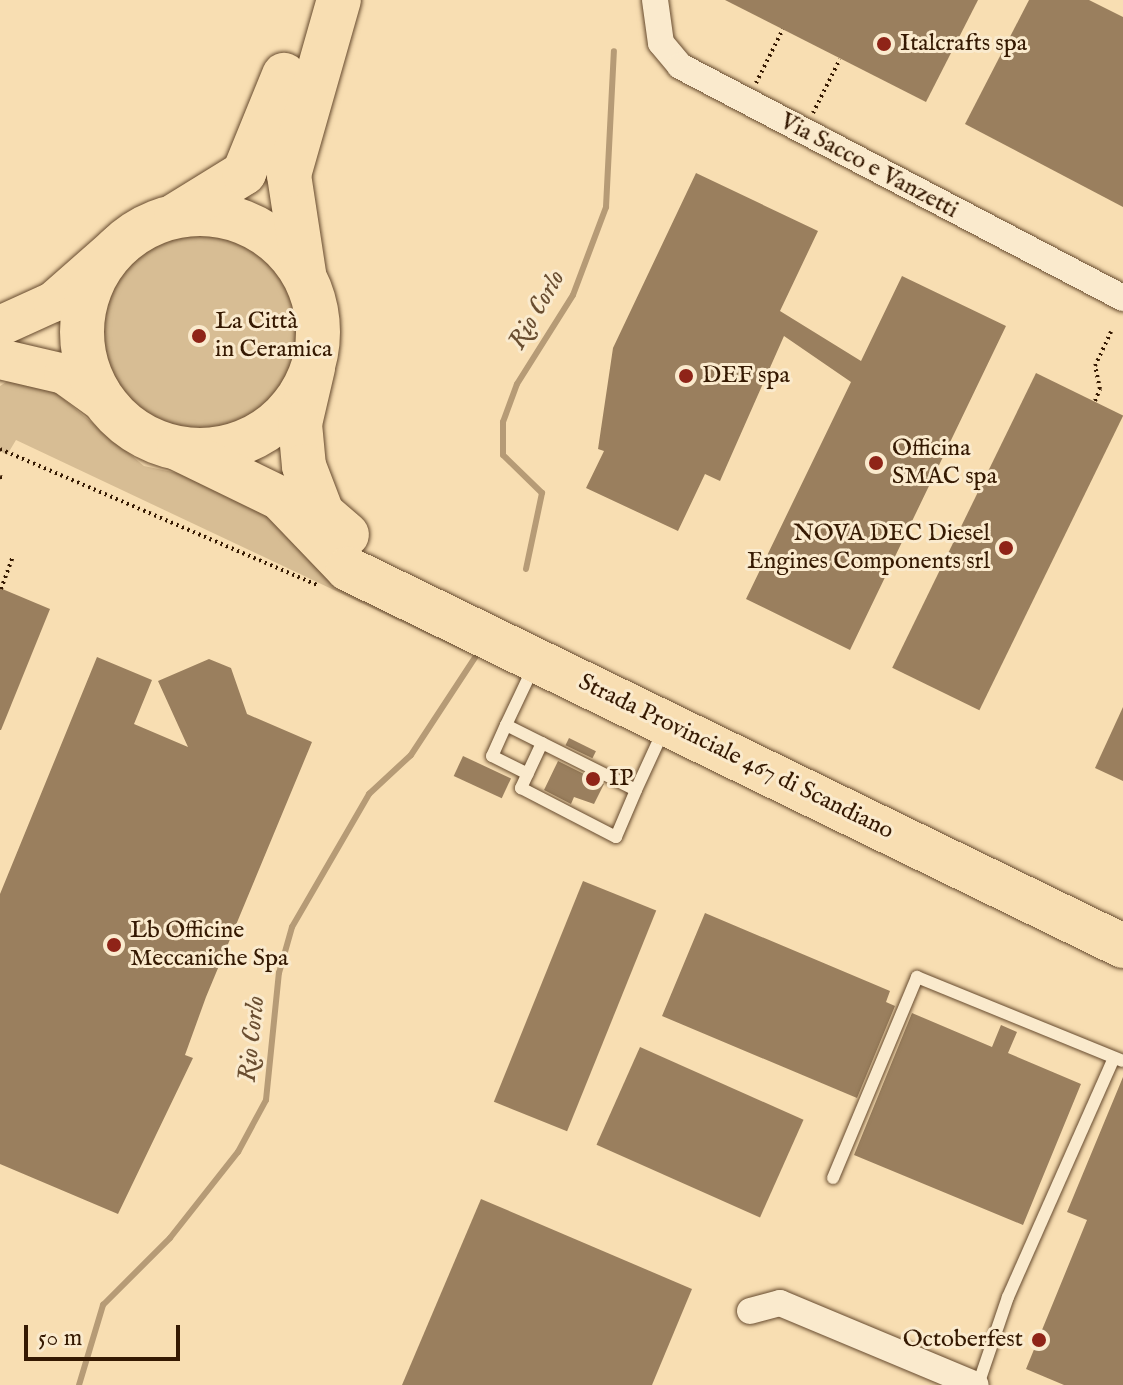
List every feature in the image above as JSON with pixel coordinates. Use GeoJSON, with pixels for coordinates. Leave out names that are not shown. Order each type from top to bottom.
{"type":"FeatureCollection","features":[{"type":"Feature","properties":{"kind":"highway"},"geometry":{"type":"LineString","coordinates":[[307,0],[258,154],[223,192],[120,243],[97,271],[83,306],[80,339],[103,402],[143,437],[179,449],[280,498],[345,569]]}},
{"type":"Feature","properties":{"kind":"highway"},"geometry":{"type":"LineString","coordinates":[[339,0],[289,175],[319,334],[300,424],[304,466],[345,569]]}},
{"type":"Feature","properties":{"kind":"highway"},"geometry":{"type":"LineString","coordinates":[[174,216],[238,220],[284,249],[306,278]]}},
{"type":"Feature","properties":{"kind":"highway"},"geometry":{"type":"LineString","coordinates":[[179,449],[215,450],[252,439],[284,416],[313,368]]}},
{"type":"Feature","properties":{"kind":"highway","name":"Strada Provinciale 467 di Scandiano"},"geometry":{"type":"LineString","coordinates":[[345,569],[1058,907]]}},
{"type":"Feature","properties":{"kind":"highway","name":"Strada Provinciale 467 di Scandiano"},"geometry":{"type":"LineString","coordinates":[[345,569],[1058,907],[1123,946]]}},
{"type":"Feature","properties":{"kind":"highway"},"geometry":{"type":"LineString","coordinates":[[1058,907],[1123,926]]}},
{"type":"Feature","properties":{"kind":"highway"},"geometry":{"type":"LineString","coordinates":[[1058,907],[1075,934],[1123,956]]}},
{"type":"Feature","properties":{"kind":"main road"},"geometry":{"type":"LineString","coordinates":[[0,326],[53,302],[120,243]]}},
{"type":"Feature","properties":{"kind":"main road"},"geometry":{"type":"LineString","coordinates":[[0,359],[64,374],[103,402]]}},
{"type":"Feature","properties":{"kind":"street","name":"Via Sacco e Vanzetti"},"geometry":{"type":"LineString","coordinates":[[655,0],[661,43],[680,66],[1123,298]]}},
{"type":"Feature","properties":{"kind":"street"},"geometry":{"type":"LineString","coordinates":[[750,1311],[780,1303],[977,1385]]}},
{"type":"Feature","properties":{"kind":"lane"},"geometry":{"type":"LineString","coordinates":[[528,774],[492,756],[537,659]]}},
{"type":"Feature","properties":{"kind":"lane"},"geometry":{"type":"LineString","coordinates":[[542,743],[521,788],[616,837],[666,723]]}},
{"type":"Feature","properties":{"kind":"lane"},"geometry":{"type":"LineString","coordinates":[[506,725],[636,790]]}},
{"type":"Feature","properties":{"kind":"lane"},"geometry":{"type":"LineString","coordinates":[[833,1178],[917,977],[1119,1059],[1008,1297],[977,1385]]}},
{"type":"Feature","properties":{"kind":"path"},"geometry":{"type":"LineString","coordinates":[[753,89],[783,29]]}},
{"type":"Feature","properties":{"kind":"path"},"geometry":{"type":"LineString","coordinates":[[810,118],[840,59]]}},
{"type":"Feature","properties":{"kind":"path"},"geometry":{"type":"LineString","coordinates":[[1095,401],[1100,389],[1095,366],[1111,332]]}},
{"type":"Feature","properties":{"kind":"path"},"geometry":{"type":"LineString","coordinates":[[0,449],[345,569]]}},
{"type":"Feature","properties":{"kind":"path"},"geometry":{"type":"LineString","coordinates":[[1,589],[12,558]]}},
{"type":"Feature","properties":{"kind":"shaded area"},"geometry":{"type":"Polygon","coordinates":[[[200,229],[240,237],[274,260],[297,294],[305,334],[297,374],[274,408],[240,431],[200,439],[160,431],[126,408],[103,374],[95,334],[103,294],[126,260],[160,237],[200,229]]]}},
{"type":"Feature","properties":{"kind":"shaded area"},"geometry":{"type":"Polygon","coordinates":[[[14,377],[43,382],[144,466],[215,481],[469,637],[463,651],[16,440],[7,455],[0,451],[0,386],[14,377]]]}},
{"type":"Feature","properties":{"kind":"building","name":"Italcrafts spa"},"geometry":{"type":"Polygon","coordinates":[[[725,0],[978,0],[926,102],[725,0]]]}},
{"type":"Feature","properties":{"kind":"building"},"geometry":{"type":"Polygon","coordinates":[[[1029,0],[1089,0],[1123,17],[1123,207],[965,124],[1029,0]]]}},
{"type":"Feature","properties":{"kind":"building"},"geometry":{"type":"Polygon","coordinates":[[[696,173],[818,231],[780,311],[861,361],[902,276],[1006,326],[850,650],[746,599],[851,382],[784,336],[720,481],[705,474],[678,531],[586,488],[604,451],[598,449],[613,348],[696,173]]]}},
{"type":"Feature","properties":{"kind":"building","name":"NOVA DEC Diesel Engines Components srl"},"geometry":{"type":"Polygon","coordinates":[[[1036,373],[1123,416],[979,710],[892,668],[1036,373]]]}},
{"type":"Feature","properties":{"kind":"building"},"geometry":{"type":"Polygon","coordinates":[[[0,588],[50,609],[1,730],[0,730],[0,588]]]}},
{"type":"Feature","properties":{"kind":"building","name":"Lb Officine Meccaniche Spa"},"geometry":{"type":"Polygon","coordinates":[[[97,657],[152,680],[134,724],[188,747],[158,681],[209,659],[231,668],[247,714],[312,742],[206,997],[185,1055],[193,1058],[118,1214],[0,1164],[0,894],[97,657]]]}},
{"type":"Feature","properties":{"kind":"building"},"geometry":{"type":"Polygon","coordinates":[[[1123,707],[1123,781],[1095,768],[1123,707]]]}},
{"type":"Feature","properties":{"kind":"building"},"geometry":{"type":"Polygon","coordinates":[[[569,738],[596,751],[592,758],[565,745],[569,738]]]}},
{"type":"Feature","properties":{"kind":"building"},"geometry":{"type":"Polygon","coordinates":[[[463,756],[511,778],[502,798],[454,776],[463,756]]]}},
{"type":"Feature","properties":{"kind":"building"},"geometry":{"type":"Polygon","coordinates":[[[558,761],[604,784],[594,804],[574,797],[571,804],[544,790],[558,761]]]}},
{"type":"Feature","properties":{"kind":"building"},"geometry":{"type":"Polygon","coordinates":[[[583,881],[656,911],[567,1131],[494,1102],[583,881]]]}},
{"type":"Feature","properties":{"kind":"building"},"geometry":{"type":"Polygon","coordinates":[[[705,913],[890,991],[886,1002],[895,1006],[857,1098],[662,1016],[705,913]]]}},
{"type":"Feature","properties":{"kind":"building"},"geometry":{"type":"Polygon","coordinates":[[[912,1013],[992,1047],[1001,1025],[1017,1032],[1008,1053],[1081,1084],[1023,1225],[854,1155],[912,1013]]]}},
{"type":"Feature","properties":{"kind":"building"},"geometry":{"type":"Polygon","coordinates":[[[640,1047],[804,1120],[760,1218],[596,1145],[640,1047]]]}},
{"type":"Feature","properties":{"kind":"building"},"geometry":{"type":"Polygon","coordinates":[[[1123,1077],[1123,1385],[1064,1385],[1026,1369],[1087,1220],[1067,1212],[1123,1077]]]}},
{"type":"Feature","properties":{"kind":"building"},"geometry":{"type":"Polygon","coordinates":[[[481,1199],[692,1289],[652,1385],[402,1385],[481,1199]]]}},
{"type":"Feature","properties":{"kind":"waterway","name":"Rio Corlo"},"geometry":{"type":"LineString","coordinates":[[526,569],[542,493],[503,455],[503,422],[517,384],[573,295],[606,207],[614,51]]}},
{"type":"Feature","properties":{"kind":"waterway","name":"Rio Corlo"},"geometry":{"type":"LineString","coordinates":[[79,1385],[103,1305],[170,1238],[238,1152],[266,1100],[279,973],[292,927],[369,794],[411,755],[480,650]]}},
{"type":"Feature","properties":{"kind":"place","name":"Italcrafts spa"},"geometry":{"type":"Point","coordinates":[884,44]}},
{"type":"Feature","properties":{"kind":"place","name":"La Città in Ceramica"},"geometry":{"type":"Point","coordinates":[199,336]}},
{"type":"Feature","properties":{"kind":"place","name":"DEF spa"},"geometry":{"type":"Point","coordinates":[686,376]}},
{"type":"Feature","properties":{"kind":"place","name":"Officina SMAC spa"},"geometry":{"type":"Point","coordinates":[876,463]}},
{"type":"Feature","properties":{"kind":"place","name":"NOVA DEC Diesel Engines Components srl"},"geometry":{"type":"Point","coordinates":[1006,548]}},
{"type":"Feature","properties":{"kind":"place","name":"IP"},"geometry":{"type":"Point","coordinates":[593,779]}},
{"type":"Feature","properties":{"kind":"place","name":"Lb Officine Meccaniche Spa"},"geometry":{"type":"Point","coordinates":[114,945]}},
{"type":"Feature","properties":{"kind":"place","name":"Octoberfest"},"geometry":{"type":"Point","coordinates":[1039,1340]}}]}
